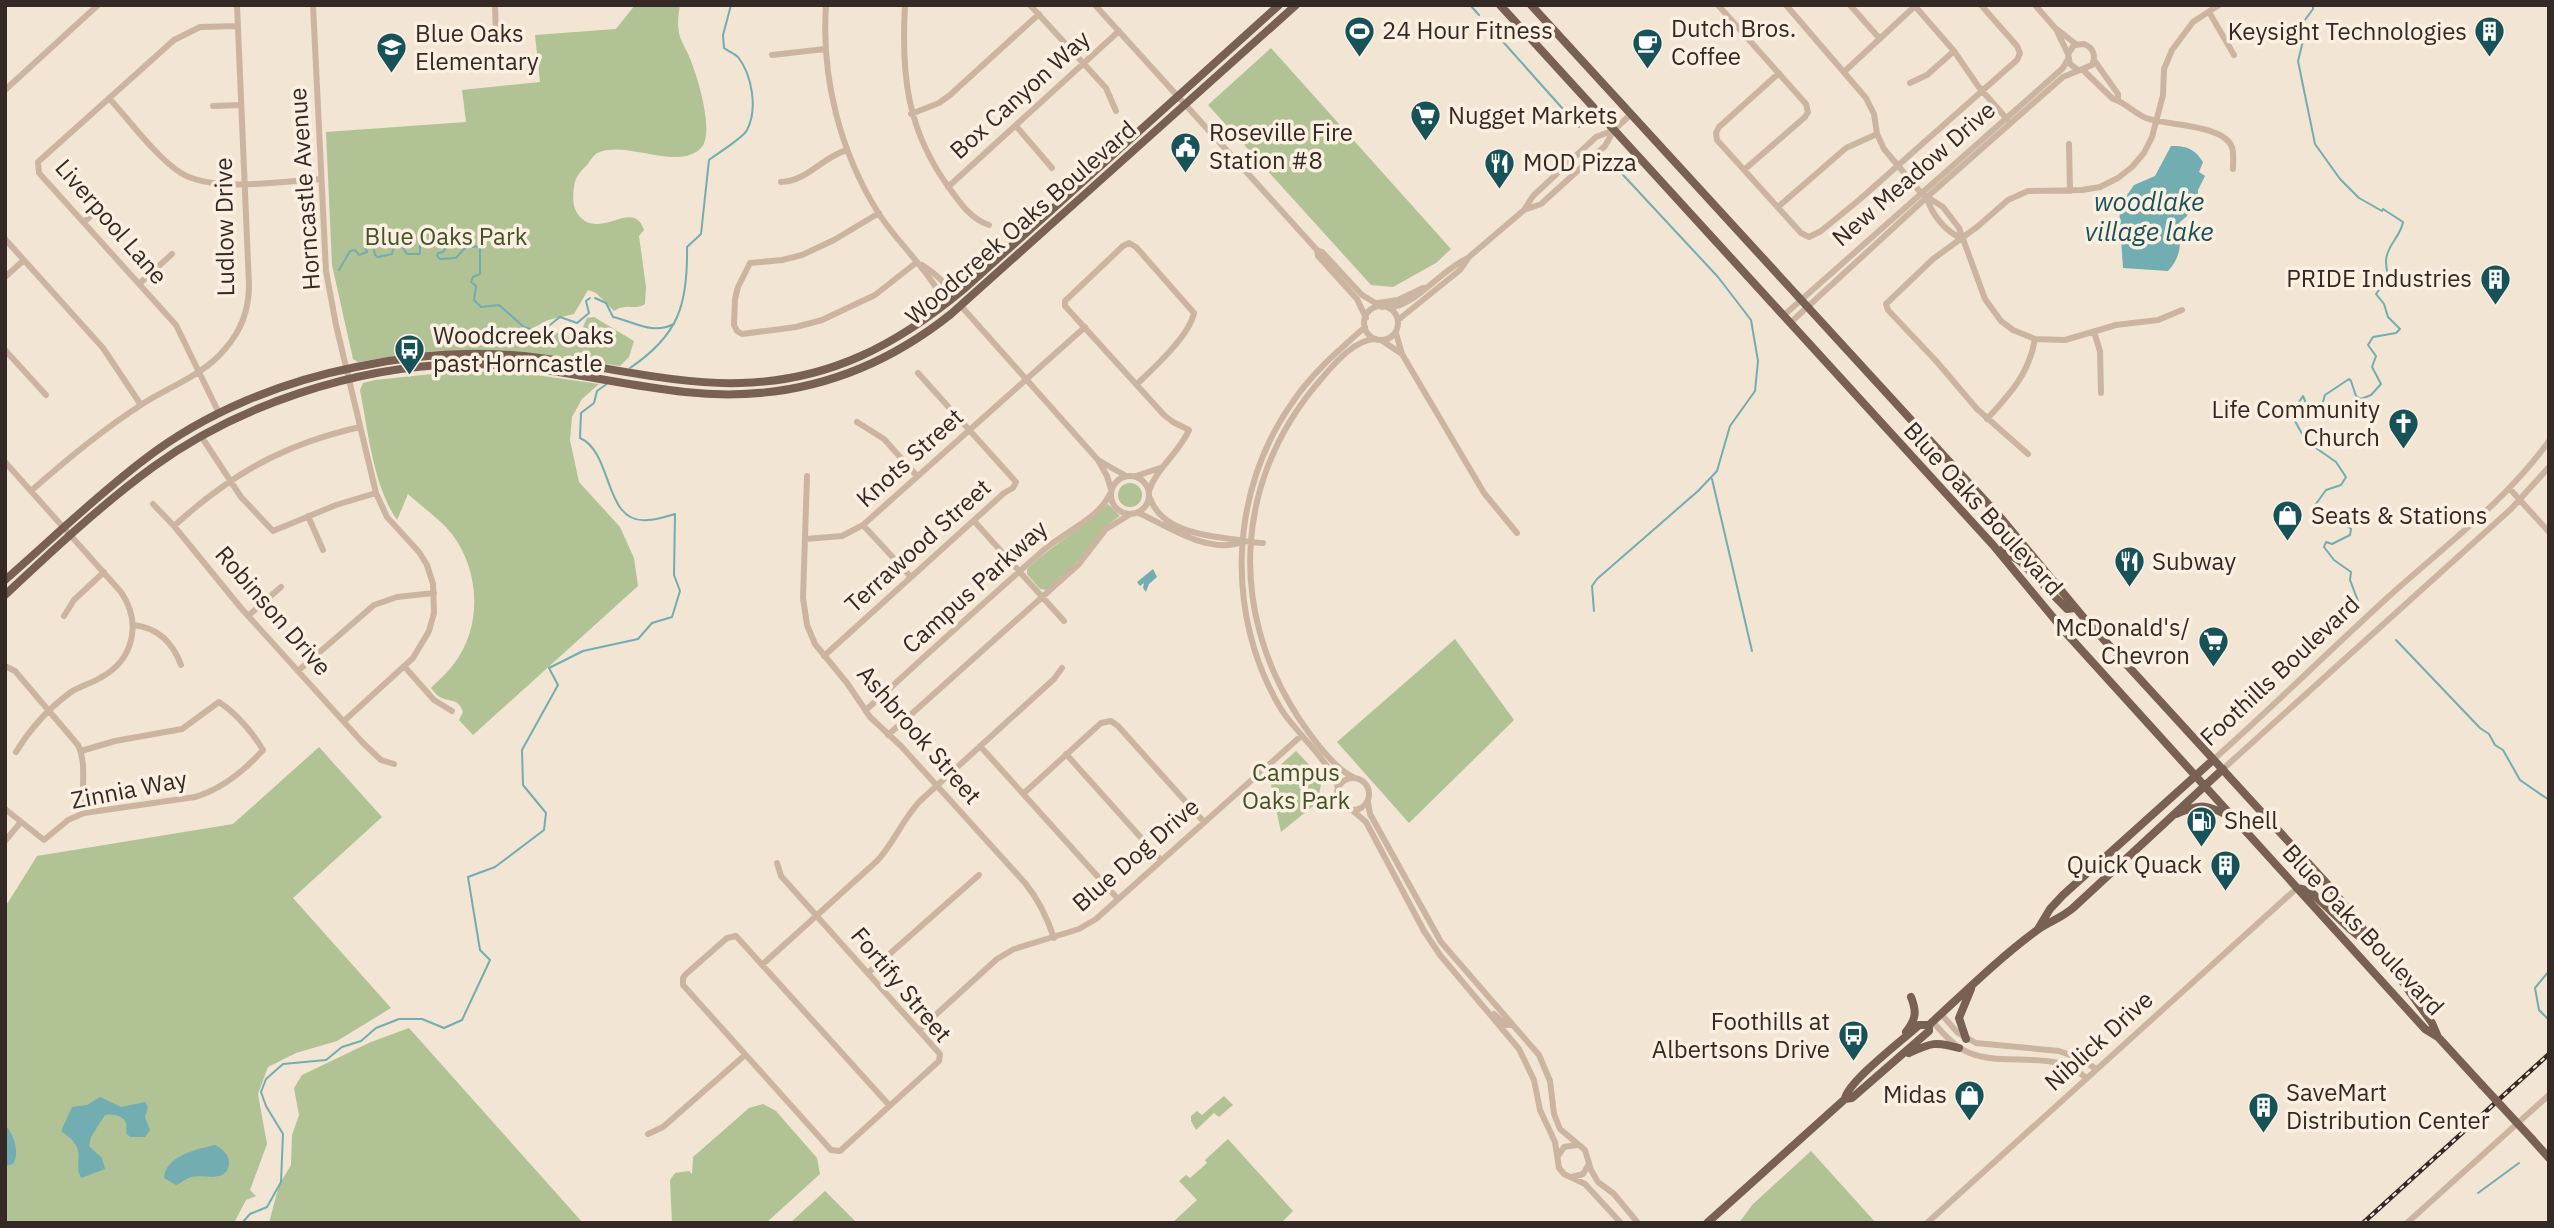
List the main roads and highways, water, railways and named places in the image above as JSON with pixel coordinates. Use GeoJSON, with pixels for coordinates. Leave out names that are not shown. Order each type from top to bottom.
{"type":"FeatureCollection","features":[{"type":"Feature","properties":{"kind":"main road","name":"Woodcreek Oaks Boulevard"},"geometry":{"type":"LineString","coordinates":[[5,580],[63,527],[146,458],[219,413],[270,391],[346,369],[437,355],[476,354],[537,358],[723,383],[761,382],[804,375],[841,364],[879,348],[921,323],[953,298],[1279,5]]}},
{"type":"Feature","properties":{"kind":"main road","name":"Woodcreek Oaks Boulevard"},"geometry":{"type":"LineString","coordinates":[[5,595],[153,466],[201,436],[277,401],[349,380],[412,368],[459,364],[514,366],[683,392],[761,394],[808,385],[855,371],[889,357],[926,334],[961,306],[1296,5]]}},
{"type":"Feature","properties":{"kind":"main road","name":"Blue Oaks Boulevard"},"geometry":{"type":"LineString","coordinates":[[1500,5],[1993,545],[2066,633],[2425,1029],[2438,1037],[2549,1158]]}},
{"type":"Feature","properties":{"kind":"main road","name":"Blue Oaks Boulevard"},"geometry":{"type":"LineString","coordinates":[[1531,5],[2001,518],[2075,608],[2331,888],[2384,956],[2432,1023],[2438,1037]]}},
{"type":"Feature","properties":{"kind":"main road"},"geometry":{"type":"LineString","coordinates":[[953,298],[961,306]]}},
{"type":"Feature","properties":{"kind":"main road"},"geometry":{"type":"LineString","coordinates":[[1993,545],[2020,561],[2067,609],[2075,608]]}},
{"type":"Feature","properties":{"kind":"main road","name":"Foothills Boulevard"},"geometry":{"type":"LineString","coordinates":[[2038,929],[2050,909],[2213,760]]}},
{"type":"Feature","properties":{"kind":"main road","name":"Foothills Boulevard"},"geometry":{"type":"LineString","coordinates":[[1707,1223],[1845,1099],[1849,1088],[1919,1026],[1930,1023],[2038,929],[2060,919],[2073,908],[2222,769]]}},
{"type":"Feature","properties":{"kind":"main road"},"geometry":{"type":"LineString","coordinates":[[2170,817],[2203,805],[2213,807],[2240,823]]}},
{"type":"Feature","properties":{"kind":"main road"},"geometry":{"type":"LineString","coordinates":[[2073,908],[2071,895],[2087,879],[2087,874]]}},
{"type":"Feature","properties":{"kind":"main road"},"geometry":{"type":"LineString","coordinates":[[2297,888],[2310,891],[2351,930],[2384,956]]}},
{"type":"Feature","properties":{"kind":"main road"},"geometry":{"type":"LineString","coordinates":[[1966,1039],[1959,1018],[1972,986]]}},
{"type":"Feature","properties":{"kind":"main road"},"geometry":{"type":"LineString","coordinates":[[1893,1049],[1914,1021],[1915,1006],[1911,997]]}},
{"type":"Feature","properties":{"kind":"main road","name":"Foothills Boulevard"},"geometry":{"type":"LineString","coordinates":[[1845,1099],[1852,1098],[1900,1058],[1929,1031],[1930,1023]]}},
{"type":"Feature","properties":{"kind":"main road"},"geometry":{"type":"LineString","coordinates":[[1900,1058],[1931,1043],[1939,1042],[1959,1048]]}},
{"type":"Feature","properties":{"kind":"water","name":"woodlake village lake"},"geometry":{"type":"Polygon","coordinates":[[[2171,146],[2185,147],[2193,151],[2203,162],[2199,172],[2205,176],[2198,190],[2198,200],[2189,205],[2187,216],[2179,223],[2178,254],[2168,271],[2123,268],[2119,207],[2134,185],[2155,176],[2171,146]]]}},
{"type":"Feature","properties":{"kind":"water"},"geometry":{"type":"Polygon","coordinates":[[[1153,569],[1157,577],[1149,584],[1146,592],[1144,583],[1140,586],[1137,582],[1153,569]]]}},
{"type":"Feature","properties":{"kind":"water"},"geometry":{"type":"Polygon","coordinates":[[[100,1097],[121,1107],[145,1102],[148,1107],[145,1117],[150,1130],[145,1137],[130,1137],[126,1133],[123,1119],[105,1115],[91,1137],[89,1146],[102,1158],[105,1169],[81,1178],[76,1144],[62,1129],[72,1107],[87,1105],[100,1097]]]}},
{"type":"Feature","properties":{"kind":"water"},"geometry":{"type":"Polygon","coordinates":[[[5,1125],[13,1138],[16,1155],[13,1164],[5,1166],[5,1125]]]}},
{"type":"Feature","properties":{"kind":"water"},"geometry":{"type":"Polygon","coordinates":[[[215,1145],[228,1159],[225,1173],[214,1177],[191,1177],[176,1185],[164,1178],[166,1170],[176,1159],[191,1151],[215,1145]]]}},
{"type":"Feature","properties":{"kind":"waterway"},"geometry":{"type":"LineString","coordinates":[[630,368],[660,343],[677,316],[685,285],[687,247],[701,234],[709,160],[741,137],[750,122],[753,102],[747,73],[738,57],[724,48],[723,35],[731,5]]}},
{"type":"Feature","properties":{"kind":"waterway"},"geometry":{"type":"LineString","coordinates":[[1470,5],[1479,15]]}},
{"type":"Feature","properties":{"kind":"waterway"},"geometry":{"type":"LineString","coordinates":[[2313,5],[2299,28],[2303,41],[2298,61],[2315,144],[2340,179],[2359,198],[2403,222],[2387,255],[2388,278],[2376,294],[2384,304],[2388,317],[2400,329],[2396,333],[2373,337],[2368,345],[2376,356],[2372,367],[2381,384],[2371,395],[2361,399],[2356,396],[2349,379],[2325,395],[2321,408],[2316,412],[2308,408],[2303,396],[2295,421],[2306,441],[2336,462],[2346,477],[2341,485],[2326,490],[2313,508],[2316,513],[2343,522],[2351,529],[2350,535],[2332,544],[2326,542],[2324,547],[2334,560],[2351,572],[2350,580],[2358,601]]}},
{"type":"Feature","properties":{"kind":"waterway"},"geometry":{"type":"LineString","coordinates":[[1496,34],[1579,127]]}},
{"type":"Feature","properties":{"kind":"waterway"},"geometry":{"type":"LineString","coordinates":[[1594,611],[1592,586],[1597,579],[1698,491],[1717,471],[1730,426],[1755,391],[1758,361],[1751,320],[1718,277],[1611,162]]}},
{"type":"Feature","properties":{"kind":"waterway"},"geometry":{"type":"LineString","coordinates":[[339,270],[350,251],[355,250],[359,255],[367,252],[364,245],[369,242],[373,244],[378,257],[392,254],[394,245],[400,244],[407,254],[420,254],[420,243],[423,240],[447,240],[449,244],[443,252],[438,253],[440,259],[456,258],[465,248],[480,246],[480,274],[473,277],[471,282],[476,286],[474,300],[481,307],[499,305],[524,327],[541,332],[560,317],[577,323],[589,313],[586,301],[590,298]]}},
{"type":"Feature","properties":{"kind":"waterway"},"geometry":{"type":"LineString","coordinates":[[595,298],[606,303],[613,317],[651,328],[674,324]]}},
{"type":"Feature","properties":{"kind":"waterway"},"geometry":{"type":"LineString","coordinates":[[242,1223],[250,1214],[267,1207],[281,1182],[283,1134],[261,1092],[266,1079],[283,1064],[326,1060],[342,1047],[361,1041],[376,1028],[399,1019],[422,1019],[444,1028],[462,1020],[490,960],[480,950],[468,877],[495,867],[544,830],[546,813],[523,785],[522,750],[558,685],[549,668],[583,651],[638,639],[652,623],[672,617],[680,591],[674,575],[675,514],[648,520],[634,519],[623,511],[599,458],[591,446],[580,438],[581,413],[594,403],[597,391],[608,383]]}},
{"type":"Feature","properties":{"kind":"waterway"},"geometry":{"type":"LineString","coordinates":[[1712,479],[1752,651]]}},
{"type":"Feature","properties":{"kind":"waterway"},"geometry":{"type":"LineString","coordinates":[[2396,640],[2480,728],[2489,734],[2495,745],[2503,750],[2520,780],[2549,800]]}},
{"type":"Feature","properties":{"kind":"waterway"},"geometry":{"type":"LineString","coordinates":[[2549,971],[2535,988],[2539,1010],[2549,1020]]}},
{"type":"Feature","properties":{"kind":"waterway"},"geometry":{"type":"LineString","coordinates":[[2478,1193],[2519,1163]]}},
{"type":"Feature","properties":{"kind":"railway"},"geometry":{"type":"LineString","coordinates":[[2363,1223],[2549,1054]]}},
{"type":"Feature","properties":{"kind":"place","name":"24 Hour Fitness"},"geometry":{"type":"Point","coordinates":[1359,58]}},
{"type":"Feature","properties":{"kind":"place","name":"Keysight Technologies"},"geometry":{"type":"Point","coordinates":[2490,59]}},
{"type":"Feature","properties":{"kind":"place","name":"Dutch Bros. Coffee"},"geometry":{"type":"Point","coordinates":[1648,70]}},
{"type":"Feature","properties":{"kind":"place","name":"Blue Oaks Elementary"},"geometry":{"type":"Point","coordinates":[392,75]}},
{"type":"Feature","properties":{"kind":"place","name":"Nugget Markets"},"geometry":{"type":"Point","coordinates":[1425,143]}},
{"type":"Feature","properties":{"kind":"place","name":"Roseville Fire Station #8"},"geometry":{"type":"Point","coordinates":[1186,174]}},
{"type":"Feature","properties":{"kind":"place","name":"MOD Pizza"},"geometry":{"type":"Point","coordinates":[1500,190]}},
{"type":"Feature","properties":{"kind":"place","name":"PRIDE Industries"},"geometry":{"type":"Point","coordinates":[2495,306]}},
{"type":"Feature","properties":{"kind":"place","name":"Woodcreek Oaks past Horncastle"},"geometry":{"type":"Point","coordinates":[410,377]}},
{"type":"Feature","properties":{"kind":"place","name":"Life Community Church"},"geometry":{"type":"Point","coordinates":[2403,451]}},
{"type":"Feature","properties":{"kind":"place","name":"Seats & Stations"},"geometry":{"type":"Point","coordinates":[2288,543]}},
{"type":"Feature","properties":{"kind":"place","name":"Subway"},"geometry":{"type":"Point","coordinates":[2129,589]}},
{"type":"Feature","properties":{"kind":"place","name":"McDonald's/ Chevron"},"geometry":{"type":"Point","coordinates":[2213,669]}},
{"type":"Feature","properties":{"kind":"place","name":"Shell"},"geometry":{"type":"Point","coordinates":[2201,848]}},
{"type":"Feature","properties":{"kind":"place","name":"Quick Quack"},"geometry":{"type":"Point","coordinates":[2225,892]}},
{"type":"Feature","properties":{"kind":"place","name":"Foothills at Albertsons Drive"},"geometry":{"type":"Point","coordinates":[1853,1063]}},
{"type":"Feature","properties":{"kind":"place","name":"Midas"},"geometry":{"type":"Point","coordinates":[1970,1122]}},
{"type":"Feature","properties":{"kind":"place","name":"SaveMart Distribution Center"},"geometry":{"type":"Point","coordinates":[2263,1134]}},
{"type":"Feature","properties":{"kind":"park label","name":"Blue Oaks Park"},"geometry":{"type":"Point","coordinates":[446,237]}},
{"type":"Feature","properties":{"kind":"park label","name":"Campus Oaks Park"},"geometry":{"type":"Point","coordinates":[1296,787]}}]}
